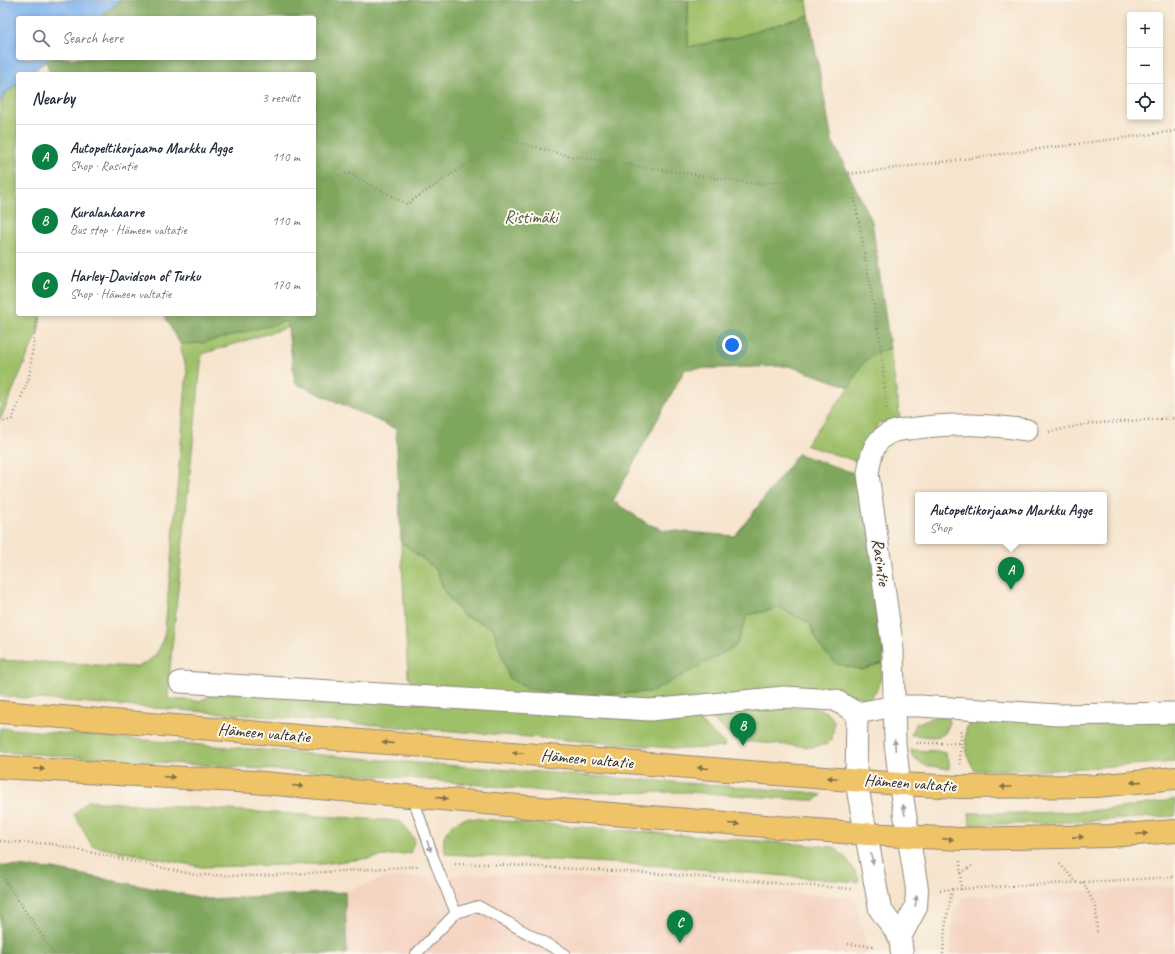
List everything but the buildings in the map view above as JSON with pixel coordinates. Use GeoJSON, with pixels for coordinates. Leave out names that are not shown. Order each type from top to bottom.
{"type":"FeatureCollection","features":[{"type":"Feature","properties":{"kind":"highway","name":"Hämeen valtatie"},"geometry":{"type":"LineString","coordinates":[[0,712],[900,784],[976,787],[1097,786],[1175,778]]}},
{"type":"Feature","properties":{"kind":"highway"},"geometry":{"type":"LineString","coordinates":[[0,767],[253,782],[412,795],[573,811],[909,837],[975,839],[1109,836],[1175,831]]}},
{"type":"Feature","properties":{"kind":"street","name":"Rasintie"},"geometry":{"type":"LineString","coordinates":[[901,945],[916,907],[917,890],[895,743],[892,638],[868,474],[871,457],[881,438],[890,432],[948,424],[985,424],[1026,430]]}},
{"type":"Feature","properties":{"kind":"street"},"geometry":{"type":"LineString","coordinates":[[180,682],[650,710],[784,697],[805,697],[835,700],[857,713],[895,706],[1095,715],[1175,712]]}},
{"type":"Feature","properties":{"kind":"street"},"geometry":{"type":"LineString","coordinates":[[857,713],[856,780],[880,909],[901,945]]}},
{"type":"Feature","properties":{"kind":"lane"},"geometry":{"type":"LineString","coordinates":[[412,795],[448,895],[456,913]]}},
{"type":"Feature","properties":{"kind":"lane"},"geometry":{"type":"LineString","coordinates":[[416,954],[456,913],[478,906],[565,954]]}},
{"type":"Feature","properties":{"kind":"path"},"geometry":{"type":"LineString","coordinates":[[316,181],[348,173],[407,204],[504,139],[570,156],[757,184],[874,171],[1175,131]]}},
{"type":"Feature","properties":{"kind":"path"},"geometry":{"type":"LineString","coordinates":[[854,194],[881,348],[886,402]]}},
{"type":"Feature","properties":{"kind":"path"},"geometry":{"type":"LineString","coordinates":[[0,423],[12,419],[29,378],[37,316]]}},
{"type":"Feature","properties":{"kind":"path"},"geometry":{"type":"LineString","coordinates":[[1026,430],[1052,432],[1086,424],[1175,418]]}},
{"type":"Feature","properties":{"kind":"path"},"geometry":{"type":"LineString","coordinates":[[960,770],[961,709]]}},
{"type":"Feature","properties":{"kind":"path"},"geometry":{"type":"LineString","coordinates":[[910,743],[961,743]]}},
{"type":"Feature","properties":{"kind":"path"},"geometry":{"type":"LineString","coordinates":[[1060,864],[1077,883]]}},
{"type":"Feature","properties":{"kind":"path"},"geometry":{"type":"LineString","coordinates":[[961,890],[960,873],[972,866]]}},
{"type":"Feature","properties":{"kind":"path"},"geometry":{"type":"LineString","coordinates":[[0,873],[54,954]]}},
{"type":"Feature","properties":{"kind":"path"},"geometry":{"type":"LineString","coordinates":[[939,890],[961,890],[1175,876]]}},
{"type":"Feature","properties":{"kind":"path"},"geometry":{"type":"LineString","coordinates":[[1083,882],[1096,907],[1097,934]]}},
{"type":"Feature","properties":{"kind":"path"},"geometry":{"type":"LineString","coordinates":[[943,954],[945,927],[952,890]]}},
{"type":"Feature","properties":{"kind":"path"},"geometry":{"type":"LineString","coordinates":[[848,944],[874,946]]}},
{"type":"Feature","properties":{"kind":"shaded area"},"geometry":{"type":"Polygon","coordinates":[[[488,874],[663,881],[855,898],[868,954],[347,954],[345,892],[384,878],[488,874]]]}},
{"type":"Feature","properties":{"kind":"shaded area"},"geometry":{"type":"Polygon","coordinates":[[[1175,886],[1175,954],[950,954],[953,914],[963,897],[1175,886]]]}},
{"type":"Feature","properties":{"kind":"green space","name":"Ristimäki"},"geometry":{"type":"Polygon","coordinates":[[[120,0],[688,0],[688,47],[738,37],[809,15],[832,140],[872,221],[890,348],[864,362],[850,387],[789,366],[685,369],[613,501],[648,524],[665,530],[735,536],[798,454],[854,473],[863,481],[885,641],[883,663],[862,670],[836,664],[821,648],[809,623],[780,608],[748,615],[736,646],[652,692],[579,696],[527,689],[509,678],[493,628],[462,615],[444,591],[437,570],[401,542],[396,429],[295,383],[287,321],[203,343],[180,344],[164,316],[316,316],[316,72],[49,72],[46,62],[48,60],[316,60],[316,16],[101,16],[120,0]]]}},
{"type":"Feature","properties":{"kind":"green space"},"geometry":{"type":"Polygon","coordinates":[[[688,0],[807,0],[809,15],[738,37],[688,47],[688,0]]]}},
{"type":"Feature","properties":{"kind":"green space"},"geometry":{"type":"Polygon","coordinates":[[[16,85],[16,316],[41,316],[39,329],[0,420],[0,105],[5,93],[16,85]]]}},
{"type":"Feature","properties":{"kind":"green space"},"geometry":{"type":"Polygon","coordinates":[[[296,316],[303,316],[299,324],[202,354],[168,699],[199,701],[217,693],[228,692],[681,718],[695,717],[725,744],[724,747],[684,749],[0,696],[0,660],[137,667],[149,661],[157,653],[162,643],[165,630],[187,372],[180,344],[189,344],[296,316]]]}},
{"type":"Feature","properties":{"kind":"green space"},"geometry":{"type":"Polygon","coordinates":[[[890,348],[900,419],[878,423],[862,463],[805,445],[850,387],[862,363],[869,357],[890,348]]]}},
{"type":"Feature","properties":{"kind":"green space"},"geometry":{"type":"Polygon","coordinates":[[[401,542],[437,570],[444,591],[462,615],[494,628],[509,678],[736,646],[748,615],[780,608],[809,623],[821,648],[862,669],[883,663],[879,687],[868,700],[829,687],[659,702],[483,693],[413,685],[408,677],[401,542]]]}},
{"type":"Feature","properties":{"kind":"green space"},"geometry":{"type":"Polygon","coordinates":[[[806,707],[822,710],[829,714],[834,721],[832,740],[828,744],[812,747],[738,741],[707,715],[806,707]]]}},
{"type":"Feature","properties":{"kind":"green space"},"geometry":{"type":"Polygon","coordinates":[[[949,716],[948,725],[943,735],[932,737],[911,735],[915,724],[934,717],[949,716]]]}},
{"type":"Feature","properties":{"kind":"green space"},"geometry":{"type":"Polygon","coordinates":[[[977,719],[1175,721],[1175,762],[1053,770],[975,770],[969,760],[965,740],[969,722],[977,719]]]}},
{"type":"Feature","properties":{"kind":"green space"},"geometry":{"type":"Polygon","coordinates":[[[0,728],[418,763],[806,792],[822,795],[815,800],[806,800],[688,792],[564,793],[419,779],[0,752],[0,728]]]}},
{"type":"Feature","properties":{"kind":"green space"},"geometry":{"type":"Polygon","coordinates":[[[911,750],[937,751],[945,753],[949,762],[949,769],[924,765],[912,756],[911,750]]]}},
{"type":"Feature","properties":{"kind":"green space"},"geometry":{"type":"Polygon","coordinates":[[[1175,799],[1175,816],[1055,823],[970,825],[969,813],[1072,812],[1124,808],[1175,799]]]}},
{"type":"Feature","properties":{"kind":"green space"},"geometry":{"type":"Polygon","coordinates":[[[87,801],[400,821],[415,840],[410,853],[322,864],[202,867],[92,846],[74,814],[87,801]]]}},
{"type":"Feature","properties":{"kind":"green space"},"geometry":{"type":"Polygon","coordinates":[[[468,818],[834,847],[848,860],[859,878],[858,882],[664,866],[446,854],[444,841],[447,830],[456,822],[468,818]]]}},
{"type":"Feature","properties":{"kind":"green space"},"geometry":{"type":"Polygon","coordinates":[[[0,865],[53,869],[208,899],[345,892],[347,954],[0,954],[0,865]]]}},
{"type":"Feature","properties":{"kind":"water"},"geometry":{"type":"Polygon","coordinates":[[[0,0],[120,0],[101,16],[16,16],[16,60],[48,60],[32,72],[16,72],[16,85],[5,93],[0,105],[0,0]]]}},
{"type":"Feature","properties":{"kind":"place","name":"Autopeltikorjaamo Markku Agge"},"geometry":{"type":"Point","coordinates":[1011,590]}},
{"type":"Feature","properties":{"kind":"place","name":"Kuralankaarre"},"geometry":{"type":"Point","coordinates":[743,746]}},
{"type":"Feature","properties":{"kind":"place","name":"Harley-Davidson of Turku"},"geometry":{"type":"Point","coordinates":[680,943]}}]}
